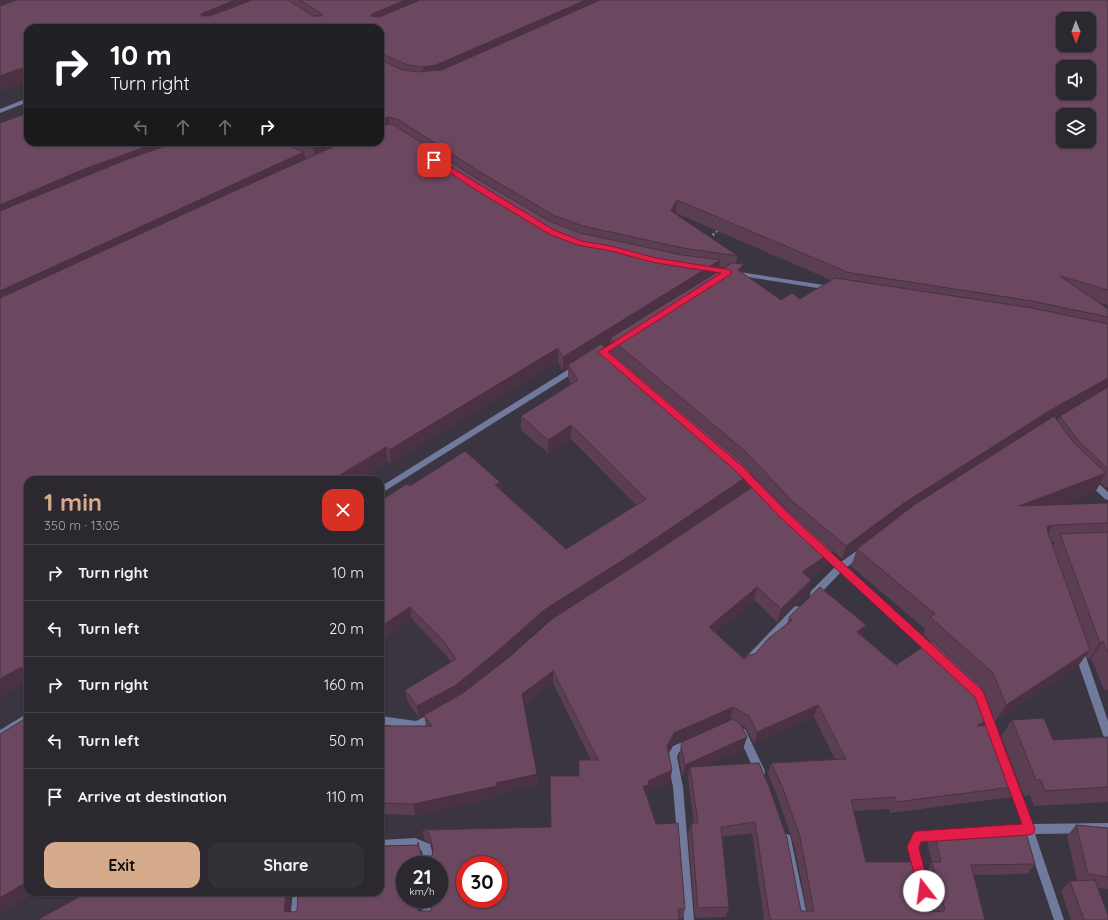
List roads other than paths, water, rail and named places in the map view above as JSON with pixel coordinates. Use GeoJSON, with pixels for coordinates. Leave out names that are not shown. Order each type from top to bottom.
{"type":"FeatureCollection","features":[{"type":"Feature","properties":{"kind":"street"},"geometry":{"type":"LineString","coordinates":[[0,111],[24,102]]}},
{"type":"Feature","properties":{"kind":"street"},"geometry":{"type":"LineString","coordinates":[[729,272],[837,290]]}},
{"type":"Feature","properties":{"kind":"street"},"geometry":{"type":"LineString","coordinates":[[384,488],[582,364]]}},
{"type":"Feature","properties":{"kind":"street"},"geometry":{"type":"LineString","coordinates":[[739,469],[754,490],[768,499]]}},
{"type":"Feature","properties":{"kind":"street"},"geometry":{"type":"LineString","coordinates":[[1087,477],[1108,497]]}},
{"type":"Feature","properties":{"kind":"street"},"geometry":{"type":"LineString","coordinates":[[748,662],[841,567],[872,544]]}},
{"type":"Feature","properties":{"kind":"street"},"geometry":{"type":"LineString","coordinates":[[818,546],[940,658]]}},
{"type":"Feature","properties":{"kind":"street"},"geometry":{"type":"LineString","coordinates":[[1077,644],[1108,735]]}},
{"type":"Feature","properties":{"kind":"street"},"geometry":{"type":"LineString","coordinates":[[384,721],[417,726],[442,712]]}},
{"type":"Feature","properties":{"kind":"street"},"geometry":{"type":"LineString","coordinates":[[0,735],[24,720]]}},
{"type":"Feature","properties":{"kind":"street"},"geometry":{"type":"LineString","coordinates":[[731,724],[742,732],[766,785]]}},
{"type":"Feature","properties":{"kind":"street"},"geometry":{"type":"LineString","coordinates":[[689,920],[678,787],[672,757],[676,749],[697,740]]}},
{"type":"Feature","properties":{"kind":"street"},"geometry":{"type":"LineString","coordinates":[[1010,775],[1059,920]]}},
{"type":"Feature","properties":{"kind":"street"},"geometry":{"type":"LineString","coordinates":[[782,827],[789,848],[803,920]]}},
{"type":"Feature","properties":{"kind":"street"},"geometry":{"type":"LineString","coordinates":[[1014,830],[1108,828]]}},
{"type":"Feature","properties":{"kind":"street"},"geometry":{"type":"LineString","coordinates":[[922,884],[912,847],[918,836],[950,834]]}},
{"type":"Feature","properties":{"kind":"street"},"geometry":{"type":"LineString","coordinates":[[384,845],[415,843],[426,848],[428,856]]}},
{"type":"Feature","properties":{"kind":"street"},"geometry":{"type":"LineString","coordinates":[[295,920],[298,896]]}},
{"type":"Feature","properties":{"kind":"street"},"geometry":{"type":"LineString","coordinates":[[427,920],[428,908]]}}]}
